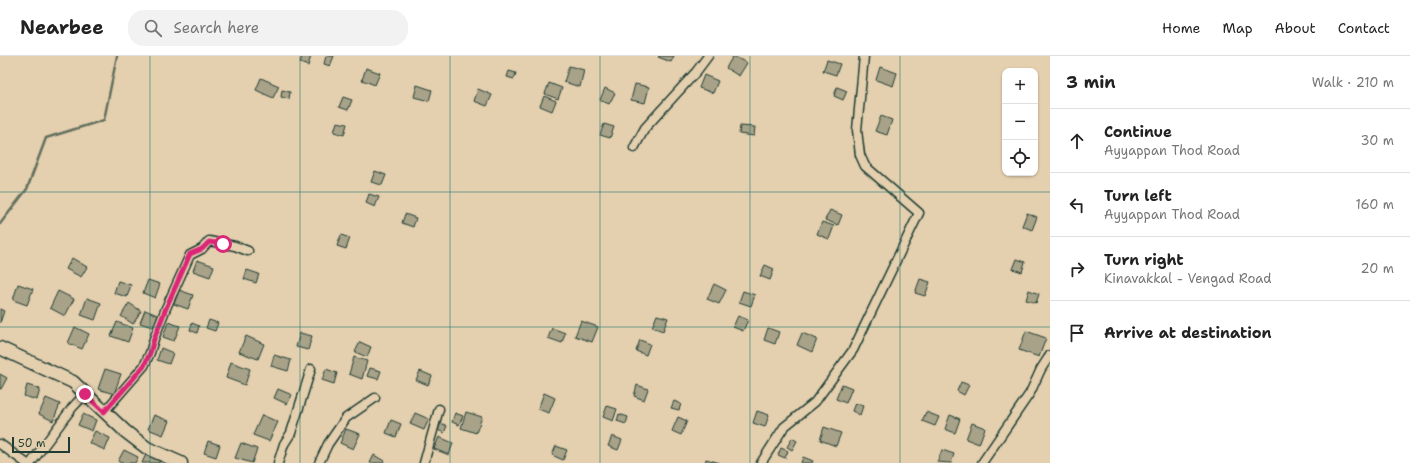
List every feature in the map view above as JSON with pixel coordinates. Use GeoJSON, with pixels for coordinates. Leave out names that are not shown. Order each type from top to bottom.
{"type":"FeatureCollection","features":[{"type":"Feature","properties":{"kind":"main road"},"geometry":{"type":"LineString","coordinates":[[0,348],[73,382],[126,432],[147,448],[164,459],[181,463]]}},
{"type":"Feature","properties":{"kind":"street"},"geometry":{"type":"LineString","coordinates":[[634,148],[644,128],[696,72],[708,56]]}},
{"type":"Feature","properties":{"kind":"street"},"geometry":{"type":"LineString","coordinates":[[761,463],[784,427],[815,402],[853,350],[919,213],[865,166],[860,155],[857,130],[864,56]]}},
{"type":"Feature","properties":{"kind":"street"},"geometry":{"type":"LineString","coordinates":[[104,412],[144,366],[166,308],[190,254],[202,249],[209,242],[235,246],[248,251]]}},
{"type":"Feature","properties":{"kind":"street"},"geometry":{"type":"LineString","coordinates":[[982,463],[1030,393],[1041,369],[1050,355]]}},
{"type":"Feature","properties":{"kind":"street"},"geometry":{"type":"LineString","coordinates":[[278,463],[284,444],[291,433],[311,369]]}},
{"type":"Feature","properties":{"kind":"street"},"geometry":{"type":"LineString","coordinates":[[31,463],[72,408],[85,394]]}},
{"type":"Feature","properties":{"kind":"street"},"geometry":{"type":"LineString","coordinates":[[320,463],[328,444],[346,418],[375,398]]}},
{"type":"Feature","properties":{"kind":"street"},"geometry":{"type":"LineString","coordinates":[[424,463],[438,409]]}},
{"type":"Feature","properties":{"kind":"street"},"geometry":{"type":"LineString","coordinates":[[0,444],[26,463]]}},
{"type":"Feature","properties":{"kind":"building"},"geometry":{"type":"Polygon","coordinates":[[[302,56],[311,56],[308,66],[300,63],[302,56]]]}},
{"type":"Feature","properties":{"kind":"building"},"geometry":{"type":"Polygon","coordinates":[[[326,56],[334,56],[330,66],[324,64],[326,56]]]}},
{"type":"Feature","properties":{"kind":"building"},"geometry":{"type":"Polygon","coordinates":[[[674,56],[671,62],[658,57],[674,56]]]}},
{"type":"Feature","properties":{"kind":"building"},"geometry":{"type":"Polygon","coordinates":[[[733,56],[747,63],[739,76],[726,68],[733,56]]]}},
{"type":"Feature","properties":{"kind":"building"},"geometry":{"type":"Polygon","coordinates":[[[827,60],[840,64],[836,75],[823,71],[827,60]]]}},
{"type":"Feature","properties":{"kind":"building"},"geometry":{"type":"Polygon","coordinates":[[[569,66],[584,70],[580,87],[564,82],[569,66]]]}},
{"type":"Feature","properties":{"kind":"building"},"geometry":{"type":"Polygon","coordinates":[[[880,67],[897,73],[893,86],[876,80],[880,67]]]}},
{"type":"Feature","properties":{"kind":"building"},"geometry":{"type":"Polygon","coordinates":[[[366,68],[380,73],[375,85],[362,80],[366,68]]]}},
{"type":"Feature","properties":{"kind":"building"},"geometry":{"type":"Polygon","coordinates":[[[509,71],[516,73],[514,79],[507,77],[509,71]]]}},
{"type":"Feature","properties":{"kind":"building"},"geometry":{"type":"Polygon","coordinates":[[[704,75],[718,81],[713,93],[699,88],[704,75]]]}},
{"type":"Feature","properties":{"kind":"building"},"geometry":{"type":"Polygon","coordinates":[[[261,78],[279,86],[273,98],[256,90],[261,78]]]}},
{"type":"Feature","properties":{"kind":"building"},"geometry":{"type":"Polygon","coordinates":[[[549,83],[562,88],[558,99],[545,94],[549,83]]]}},
{"type":"Feature","properties":{"kind":"building"},"geometry":{"type":"Polygon","coordinates":[[[635,84],[649,87],[645,103],[631,100],[635,84]]]}},
{"type":"Feature","properties":{"kind":"building"},"geometry":{"type":"Polygon","coordinates":[[[417,85],[432,90],[429,101],[414,97],[417,85]]]}},
{"type":"Feature","properties":{"kind":"building"},"geometry":{"type":"Polygon","coordinates":[[[837,87],[847,91],[843,100],[834,96],[837,87]]]}},
{"type":"Feature","properties":{"kind":"building"},"geometry":{"type":"Polygon","coordinates":[[[605,88],[615,93],[609,104],[600,100],[605,88]]]}},
{"type":"Feature","properties":{"kind":"building"},"geometry":{"type":"Polygon","coordinates":[[[478,89],[492,95],[487,106],[474,101],[478,89]]]}},
{"type":"Feature","properties":{"kind":"building"},"geometry":{"type":"Polygon","coordinates":[[[282,90],[290,92],[289,99],[281,97],[282,90]]]}},
{"type":"Feature","properties":{"kind":"building"},"geometry":{"type":"Polygon","coordinates":[[[544,96],[556,101],[552,111],[540,106],[544,96]]]}},
{"type":"Feature","properties":{"kind":"building"},"geometry":{"type":"Polygon","coordinates":[[[343,97],[352,100],[348,110],[339,107],[343,97]]]}},
{"type":"Feature","properties":{"kind":"building"},"geometry":{"type":"Polygon","coordinates":[[[881,116],[892,120],[887,135],[875,131],[881,116]]]}},
{"type":"Feature","properties":{"kind":"building"},"geometry":{"type":"Polygon","coordinates":[[[337,122],[347,124],[344,135],[334,132],[337,122]]]}},
{"type":"Feature","properties":{"kind":"building"},"geometry":{"type":"Polygon","coordinates":[[[604,124],[614,127],[610,138],[600,135],[604,124]]]}},
{"type":"Feature","properties":{"kind":"building"},"geometry":{"type":"Polygon","coordinates":[[[740,126],[755,127],[754,136],[739,134],[740,126]]]}},
{"type":"Feature","properties":{"kind":"building"},"geometry":{"type":"Polygon","coordinates":[[[375,171],[386,175],[382,185],[371,182],[375,171]]]}},
{"type":"Feature","properties":{"kind":"building"},"geometry":{"type":"Polygon","coordinates":[[[369,194],[379,197],[375,207],[366,203],[369,194]]]}},
{"type":"Feature","properties":{"kind":"building"},"geometry":{"type":"Polygon","coordinates":[[[830,210],[842,215],[838,225],[825,220],[830,210]]]}},
{"type":"Feature","properties":{"kind":"building"},"geometry":{"type":"Polygon","coordinates":[[[1027,213],[1037,217],[1032,230],[1022,226],[1027,213]]]}},
{"type":"Feature","properties":{"kind":"building"},"geometry":{"type":"Polygon","coordinates":[[[405,214],[416,218],[413,227],[402,223],[405,214]]]}},
{"type":"Feature","properties":{"kind":"building"},"geometry":{"type":"Polygon","coordinates":[[[822,222],[834,226],[829,239],[817,234],[822,222]]]}},
{"type":"Feature","properties":{"kind":"building"},"geometry":{"type":"Polygon","coordinates":[[[341,235],[350,238],[346,249],[337,246],[341,235]]]}},
{"type":"Feature","properties":{"kind":"building"},"geometry":{"type":"Polygon","coordinates":[[[72,258],[87,267],[81,277],[66,269],[72,258]]]}},
{"type":"Feature","properties":{"kind":"building"},"geometry":{"type":"Polygon","coordinates":[[[1017,259],[1025,262],[1022,272],[1013,269],[1017,259]]]}},
{"type":"Feature","properties":{"kind":"building"},"geometry":{"type":"Polygon","coordinates":[[[197,260],[214,266],[210,277],[193,271],[197,260]]]}},
{"type":"Feature","properties":{"kind":"building"},"geometry":{"type":"Polygon","coordinates":[[[765,265],[774,269],[770,280],[760,276],[765,265]]]}},
{"type":"Feature","properties":{"kind":"building"},"geometry":{"type":"Polygon","coordinates":[[[247,270],[259,274],[256,283],[244,279],[247,270]]]}},
{"type":"Feature","properties":{"kind":"building"},"geometry":{"type":"Polygon","coordinates":[[[920,279],[930,282],[925,296],[915,293],[920,279]]]}},
{"type":"Feature","properties":{"kind":"building"},"geometry":{"type":"Polygon","coordinates":[[[148,280],[160,284],[155,298],[143,293],[148,280]]]}},
{"type":"Feature","properties":{"kind":"building"},"geometry":{"type":"Polygon","coordinates":[[[118,281],[131,285],[127,297],[114,293],[118,281]]]}},
{"type":"Feature","properties":{"kind":"building"},"geometry":{"type":"Polygon","coordinates":[[[18,284],[33,289],[27,305],[13,300],[18,284]]]}},
{"type":"Feature","properties":{"kind":"building"},"geometry":{"type":"Polygon","coordinates":[[[714,284],[726,290],[719,304],[707,299],[714,284]]]}},
{"type":"Feature","properties":{"kind":"building"},"geometry":{"type":"Polygon","coordinates":[[[179,290],[193,295],[188,309],[174,304],[179,290]]]}},
{"type":"Feature","properties":{"kind":"building"},"geometry":{"type":"Polygon","coordinates":[[[1029,290],[1039,294],[1036,303],[1026,300],[1029,290]]]}},
{"type":"Feature","properties":{"kind":"building"},"geometry":{"type":"Polygon","coordinates":[[[58,291],[74,299],[65,316],[50,308],[58,291]]]}},
{"type":"Feature","properties":{"kind":"building"},"geometry":{"type":"Polygon","coordinates":[[[743,291],[755,295],[751,306],[739,302],[743,291]]]}},
{"type":"Feature","properties":{"kind":"building"},"geometry":{"type":"Polygon","coordinates":[[[87,298],[101,303],[95,320],[81,315],[87,298]]]}},
{"type":"Feature","properties":{"kind":"building"},"geometry":{"type":"Polygon","coordinates":[[[129,303],[141,311],[133,324],[121,316],[129,303]]]}},
{"type":"Feature","properties":{"kind":"building"},"geometry":{"type":"Polygon","coordinates":[[[0,309],[4,311],[0,323],[0,309]]]}},
{"type":"Feature","properties":{"kind":"building"},"geometry":{"type":"Polygon","coordinates":[[[145,310],[160,316],[155,328],[140,323],[145,310]]]}},
{"type":"Feature","properties":{"kind":"building"},"geometry":{"type":"Polygon","coordinates":[[[657,315],[668,318],[663,331],[652,327],[657,315]]]}},
{"type":"Feature","properties":{"kind":"building"},"geometry":{"type":"Polygon","coordinates":[[[738,316],[748,320],[743,331],[733,327],[738,316]]]}},
{"type":"Feature","properties":{"kind":"building"},"geometry":{"type":"Polygon","coordinates":[[[209,320],[218,323],[215,331],[206,328],[209,320]]]}},
{"type":"Feature","properties":{"kind":"building"},"geometry":{"type":"Polygon","coordinates":[[[581,321],[598,327],[592,342],[575,336],[581,321]]]}},
{"type":"Feature","properties":{"kind":"building"},"geometry":{"type":"Polygon","coordinates":[[[117,322],[133,328],[128,342],[111,336],[117,322]]]}},
{"type":"Feature","properties":{"kind":"building"},"geometry":{"type":"Polygon","coordinates":[[[168,322],[180,326],[174,341],[163,337],[168,322]]]}},
{"type":"Feature","properties":{"kind":"building"},"geometry":{"type":"Polygon","coordinates":[[[192,323],[199,326],[197,333],[190,330],[192,323]]]}},
{"type":"Feature","properties":{"kind":"building"},"geometry":{"type":"Polygon","coordinates":[[[75,327],[89,334],[82,349],[68,343],[75,327]]]}},
{"type":"Feature","properties":{"kind":"building"},"geometry":{"type":"Polygon","coordinates":[[[552,328],[565,333],[562,343],[548,338],[552,328]]]}},
{"type":"Feature","properties":{"kind":"building"},"geometry":{"type":"Polygon","coordinates":[[[768,328],[779,332],[775,344],[764,340],[768,328]]]}},
{"type":"Feature","properties":{"kind":"building"},"geometry":{"type":"Polygon","coordinates":[[[1026,331],[1046,338],[1039,357],[1019,350],[1026,331]]]}},
{"type":"Feature","properties":{"kind":"building"},"geometry":{"type":"Polygon","coordinates":[[[300,333],[312,336],[308,350],[296,347],[300,333]]]}},
{"type":"Feature","properties":{"kind":"building"},"geometry":{"type":"Polygon","coordinates":[[[802,333],[817,339],[812,352],[797,345],[802,333]]]}},
{"type":"Feature","properties":{"kind":"building"},"geometry":{"type":"Polygon","coordinates":[[[246,336],[264,344],[258,359],[239,352],[246,336]]]}},
{"type":"Feature","properties":{"kind":"building"},"geometry":{"type":"Polygon","coordinates":[[[640,340],[650,344],[646,355],[636,351],[640,340]]]}},
{"type":"Feature","properties":{"kind":"building"},"geometry":{"type":"Polygon","coordinates":[[[360,342],[371,347],[367,357],[355,352],[360,342]]]}},
{"type":"Feature","properties":{"kind":"building"},"geometry":{"type":"Polygon","coordinates":[[[161,348],[173,353],[169,364],[157,360],[161,348]]]}},
{"type":"Feature","properties":{"kind":"building"},"geometry":{"type":"Polygon","coordinates":[[[274,355],[291,360],[288,371],[271,366],[274,355]]]}},
{"type":"Feature","properties":{"kind":"building"},"geometry":{"type":"Polygon","coordinates":[[[354,357],[367,361],[362,379],[349,374],[354,357]]]}},
{"type":"Feature","properties":{"kind":"building"},"geometry":{"type":"Polygon","coordinates":[[[231,362],[250,369],[245,385],[226,378],[231,362]]]}},
{"type":"Feature","properties":{"kind":"building"},"geometry":{"type":"Polygon","coordinates":[[[370,368],[381,371],[378,379],[367,376],[370,368]]]}},
{"type":"Feature","properties":{"kind":"building"},"geometry":{"type":"Polygon","coordinates":[[[105,369],[121,374],[114,394],[98,389],[105,369]]]}},
{"type":"Feature","properties":{"kind":"building"},"geometry":{"type":"Polygon","coordinates":[[[326,369],[337,373],[334,384],[322,380],[326,369]]]}},
{"type":"Feature","properties":{"kind":"building"},"geometry":{"type":"Polygon","coordinates":[[[420,371],[432,376],[428,385],[416,380],[420,371]]]}},
{"type":"Feature","properties":{"kind":"building"},"geometry":{"type":"Polygon","coordinates":[[[0,374],[7,378],[1,389],[0,389],[0,374]]]}},
{"type":"Feature","properties":{"kind":"building"},"geometry":{"type":"Polygon","coordinates":[[[961,382],[969,385],[964,395],[957,391],[961,382]]]}},
{"type":"Feature","properties":{"kind":"building"},"geometry":{"type":"Polygon","coordinates":[[[842,384],[852,388],[846,403],[836,399],[842,384]]]}},
{"type":"Feature","properties":{"kind":"building"},"geometry":{"type":"Polygon","coordinates":[[[27,385],[40,389],[37,400],[24,396],[27,385]]]}},
{"type":"Feature","properties":{"kind":"building"},"geometry":{"type":"Polygon","coordinates":[[[637,385],[648,389],[644,400],[634,396],[637,385]]]}},
{"type":"Feature","properties":{"kind":"building"},"geometry":{"type":"Polygon","coordinates":[[[278,389],[292,395],[287,404],[274,398],[278,389]]]}},
{"type":"Feature","properties":{"kind":"building"},"geometry":{"type":"Polygon","coordinates":[[[544,393],[555,398],[549,413],[538,409],[544,393]]]}},
{"type":"Feature","properties":{"kind":"building"},"geometry":{"type":"Polygon","coordinates":[[[46,398],[60,404],[53,421],[39,414],[46,398]]]}},
{"type":"Feature","properties":{"kind":"building"},"geometry":{"type":"Polygon","coordinates":[[[674,401],[681,404],[679,410],[671,408],[674,401]]]}},
{"type":"Feature","properties":{"kind":"building"},"geometry":{"type":"Polygon","coordinates":[[[855,403],[863,406],[860,415],[852,411],[855,403]]]}},
{"type":"Feature","properties":{"kind":"building"},"geometry":{"type":"Polygon","coordinates":[[[607,406],[617,409],[613,421],[603,417],[607,406]]]}},
{"type":"Feature","properties":{"kind":"building"},"geometry":{"type":"Polygon","coordinates":[[[757,411],[769,415],[765,427],[753,423],[757,411]]]}},
{"type":"Feature","properties":{"kind":"building"},"geometry":{"type":"Polygon","coordinates":[[[466,412],[482,417],[476,433],[461,428],[466,412]]]}},
{"type":"Feature","properties":{"kind":"building"},"geometry":{"type":"Polygon","coordinates":[[[926,412],[939,417],[935,426],[922,421],[926,412]]]}},
{"type":"Feature","properties":{"kind":"building"},"geometry":{"type":"Polygon","coordinates":[[[415,413],[429,419],[424,430],[410,424],[415,413]]]}},
{"type":"Feature","properties":{"kind":"building"},"geometry":{"type":"Polygon","coordinates":[[[455,413],[463,416],[459,425],[452,422],[455,413]]]}},
{"type":"Feature","properties":{"kind":"building"},"geometry":{"type":"Polygon","coordinates":[[[83,414],[96,420],[92,431],[78,425],[83,414]]]}},
{"type":"Feature","properties":{"kind":"building"},"geometry":{"type":"Polygon","coordinates":[[[619,414],[628,417],[626,424],[617,421],[619,414]]]}},
{"type":"Feature","properties":{"kind":"building"},"geometry":{"type":"Polygon","coordinates":[[[154,415],[169,421],[163,435],[148,429],[154,415]]]}},
{"type":"Feature","properties":{"kind":"building"},"geometry":{"type":"Polygon","coordinates":[[[262,415],[278,422],[269,441],[253,435],[262,415]]]}},
{"type":"Feature","properties":{"kind":"building"},"geometry":{"type":"Polygon","coordinates":[[[950,415],[960,419],[955,433],[945,429],[950,415]]]}},
{"type":"Feature","properties":{"kind":"building"},"geometry":{"type":"Polygon","coordinates":[[[678,417],[687,421],[681,435],[672,431],[678,417]]]}},
{"type":"Feature","properties":{"kind":"building"},"geometry":{"type":"Polygon","coordinates":[[[391,420],[401,424],[396,437],[386,433],[391,420]]]}},
{"type":"Feature","properties":{"kind":"building"},"geometry":{"type":"Polygon","coordinates":[[[441,423],[447,426],[444,433],[438,430],[441,423]]]}},
{"type":"Feature","properties":{"kind":"building"},"geometry":{"type":"Polygon","coordinates":[[[972,423],[985,428],[979,444],[966,439],[972,423]]]}},
{"type":"Feature","properties":{"kind":"building"},"geometry":{"type":"Polygon","coordinates":[[[824,427],[841,433],[836,446],[820,440],[824,427]]]}},
{"type":"Feature","properties":{"kind":"building"},"geometry":{"type":"Polygon","coordinates":[[[346,429],[360,434],[353,449],[340,443],[346,429]]]}},
{"type":"Feature","properties":{"kind":"building"},"geometry":{"type":"Polygon","coordinates":[[[95,431],[110,438],[105,450],[89,443],[95,431]]]}},
{"type":"Feature","properties":{"kind":"building"},"geometry":{"type":"Polygon","coordinates":[[[612,436],[622,440],[618,450],[608,446],[612,436]]]}},
{"type":"Feature","properties":{"kind":"building"},"geometry":{"type":"Polygon","coordinates":[[[439,437],[453,443],[449,455],[434,449],[439,437]]]}},
{"type":"Feature","properties":{"kind":"building"},"geometry":{"type":"Polygon","coordinates":[[[792,438],[797,441],[792,450],[787,447],[792,438]]]}},
{"type":"Feature","properties":{"kind":"building"},"geometry":{"type":"Polygon","coordinates":[[[208,441],[220,445],[216,457],[204,453],[208,441]]]}},
{"type":"Feature","properties":{"kind":"building"},"geometry":{"type":"Polygon","coordinates":[[[241,443],[257,449],[252,463],[235,458],[241,443]]]}},
{"type":"Feature","properties":{"kind":"building"},"geometry":{"type":"Polygon","coordinates":[[[556,446],[567,450],[563,460],[552,455],[556,446]]]}},
{"type":"Feature","properties":{"kind":"building"},"geometry":{"type":"Polygon","coordinates":[[[781,448],[788,451],[785,458],[778,455],[781,448]]]}},
{"type":"Feature","properties":{"kind":"building"},"geometry":{"type":"Polygon","coordinates":[[[124,450],[138,457],[135,463],[121,463],[118,461],[124,450]]]}},
{"type":"Feature","properties":{"kind":"building"},"geometry":{"type":"Polygon","coordinates":[[[942,450],[954,454],[951,463],[937,462],[942,450]]]}},
{"type":"Feature","properties":{"kind":"building"},"geometry":{"type":"Polygon","coordinates":[[[146,454],[160,461],[159,463],[142,463],[146,454]]]}},
{"type":"Feature","properties":{"kind":"building"},"geometry":{"type":"Polygon","coordinates":[[[374,455],[384,461],[383,463],[370,463],[374,455]]]}},
{"type":"Feature","properties":{"kind":"building"},"geometry":{"type":"Polygon","coordinates":[[[803,457],[813,461],[812,463],[801,463],[803,457]]]}},
{"type":"Feature","properties":{"kind":"building"},"geometry":{"type":"Polygon","coordinates":[[[706,459],[720,463],[705,463],[706,459]]]}},
{"type":"Feature","properties":{"kind":"waterway"},"geometry":{"type":"LineString","coordinates":[[0,224],[27,189],[46,138],[104,120],[117,56]]}},
{"type":"Feature","properties":{"kind":"route"},"geometry":{"type":"LineString","coordinates":[[85,394],[104,412],[144,366],[166,308],[190,254],[202,249],[209,242],[223,244]]}}]}
